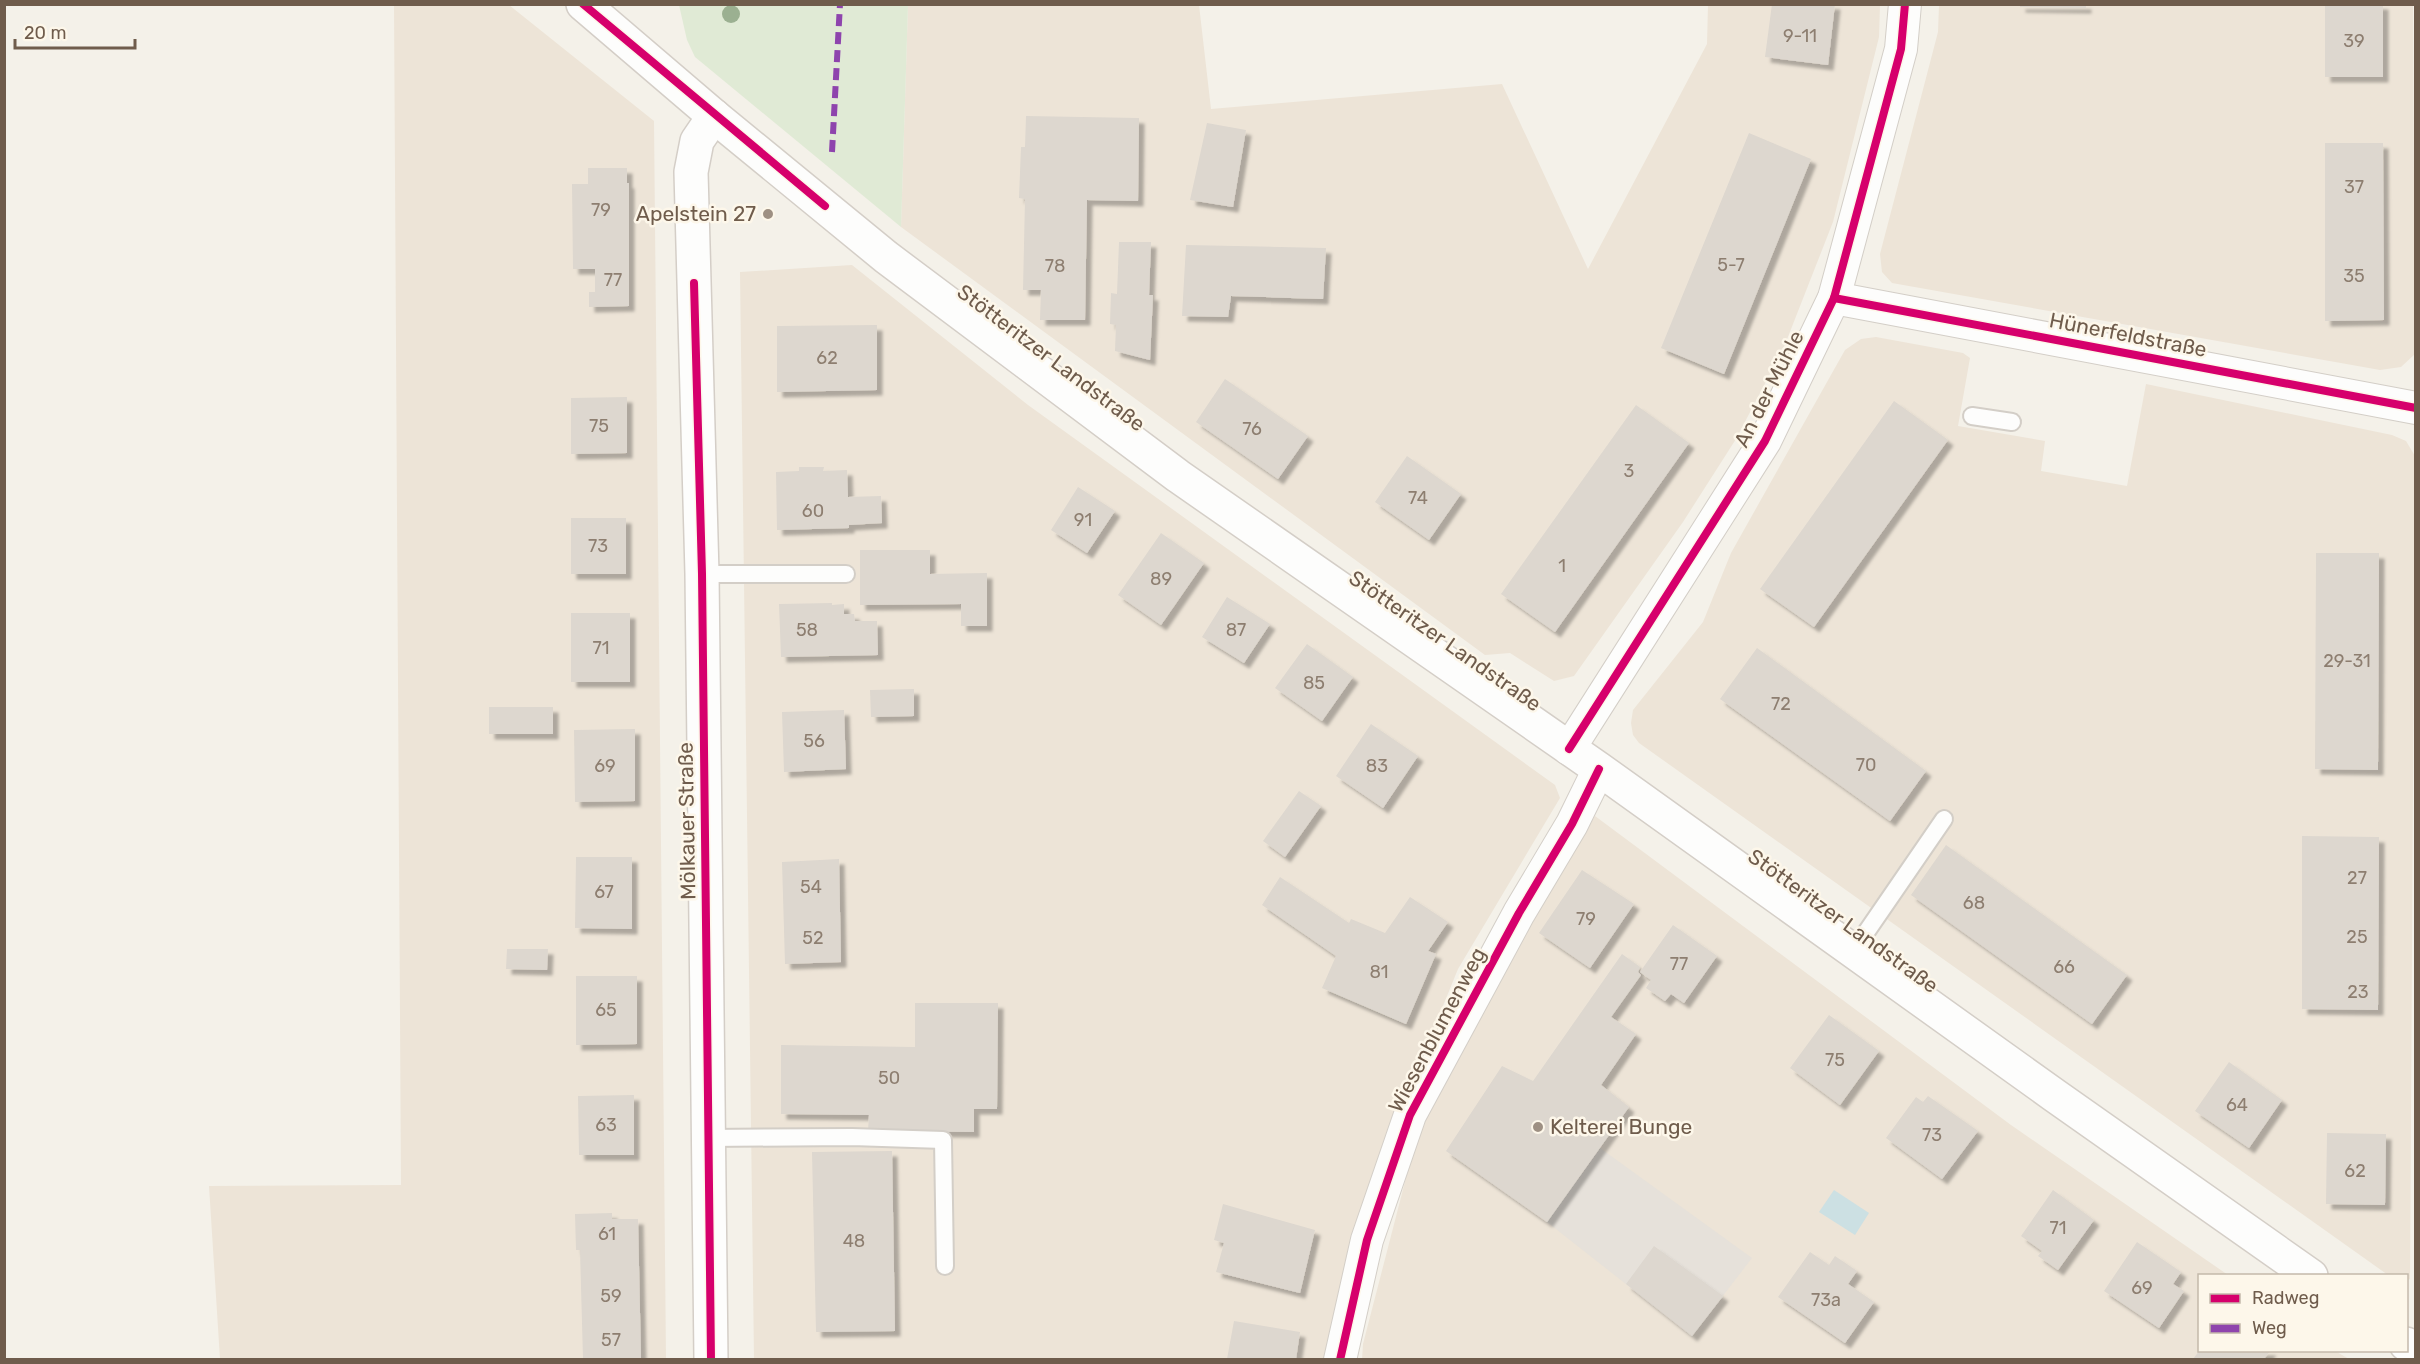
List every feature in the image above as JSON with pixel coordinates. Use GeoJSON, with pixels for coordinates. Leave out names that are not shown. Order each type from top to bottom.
{"type":"FeatureCollection","features":[{"type":"Feature","properties":{"kind":"main road","name":"Stötteritzer Landstraße"},"geometry":{"type":"LineString","coordinates":[[583,4],[615,15],[714,116],[886,257],[1178,476],[1599,769],[2054,1095],[2310,1274]]}},
{"type":"Feature","properties":{"kind":"main road","name":"Mölkauer Straße"},"geometry":{"type":"LineString","coordinates":[[711,1359],[702,574],[692,172],[697,141],[714,116]]}},
{"type":"Feature","properties":{"kind":"street","name":"An der Mühle"},"geometry":{"type":"LineString","coordinates":[[1569,749],[1765,441],[1834,298],[1901,49],[1905,4]]}},
{"type":"Feature","properties":{"kind":"street","name":"Hünerfeldstraße"},"geometry":{"type":"LineString","coordinates":[[1834,298],[2415,408]]}},
{"type":"Feature","properties":{"kind":"street","name":"Wiesenblumenweg"},"geometry":{"type":"LineString","coordinates":[[1340,1359],[1367,1240],[1410,1115],[1518,913],[1572,824],[1599,769]]}},
{"type":"Feature","properties":{"kind":"lane"},"geometry":{"type":"LineString","coordinates":[[1972,416],[2012,422]]}},
{"type":"Feature","properties":{"kind":"lane"},"geometry":{"type":"LineString","coordinates":[[702,574],[846,574]]}},
{"type":"Feature","properties":{"kind":"lane"},"geometry":{"type":"LineString","coordinates":[[1854,950],[1944,819]]}},
{"type":"Feature","properties":{"kind":"lane"},"geometry":{"type":"LineString","coordinates":[[708,1138],[852,1137],[943,1140],[945,1266]]}},
{"type":"Feature","properties":{"kind":"shaded area"},"geometry":{"type":"Polygon","coordinates":[[[394,5],[509,5],[654,121],[666,1359],[220,1359],[209,1186],[401,1185],[394,5]]]}},
{"type":"Feature","properties":{"kind":"shaded area"},"geometry":{"type":"Polygon","coordinates":[[[908,5],[1199,5],[1211,109],[1502,84],[1588,269],[1707,44],[1708,5],[1880,5],[1879,37],[1833,222],[1784,347],[1736,439],[1683,522],[1574,676],[1554,681],[1510,653],[1485,655],[901,227],[908,5]]]}},
{"type":"Feature","properties":{"kind":"shaded area"},"geometry":{"type":"Polygon","coordinates":[[[1939,5],[2413,5],[2415,354],[2401,367],[2380,370],[1892,283],[1882,272],[1880,254],[1938,32],[1939,5]]]}},
{"type":"Feature","properties":{"kind":"shaded area"},"geometry":{"type":"Polygon","coordinates":[[[852,265],[1028,405],[1555,785],[1560,798],[1458,969],[1401,1109],[1330,1359],[754,1359],[740,272],[852,265]]]}},
{"type":"Feature","properties":{"kind":"shaded area"},"geometry":{"type":"Polygon","coordinates":[[[1876,337],[1963,353],[1970,358],[1958,426],[2045,441],[2041,471],[2127,486],[2146,384],[2392,435],[2406,441],[2415,456],[2410,1279],[2408,1280],[2408,1274],[2387,1274],[1639,743],[1633,735],[1631,723],[1633,710],[1703,622],[1731,553],[1845,350],[1861,339],[1876,337]]]}},
{"type":"Feature","properties":{"kind":"shaded area"},"geometry":{"type":"Polygon","coordinates":[[[1595,816],[2011,1125],[2227,1274],[2198,1274],[2198,1352],[2337,1352],[2349,1359],[1362,1360],[1363,1344],[1421,1120],[1595,816]]]}},
{"type":"Feature","properties":{"kind":"shaded area"},"geometry":{"type":"Polygon","coordinates":[[[1600,1148],[1752,1258],[1692,1336],[1547,1222],[1600,1148]]]}},
{"type":"Feature","properties":{"kind":"shaded area"},"geometry":{"type":"Polygon","coordinates":[[[1834,1190],[1869,1213],[1855,1235],[1819,1212],[1834,1190]]]}},
{"type":"Feature","properties":{"kind":"green space"},"geometry":{"type":"Polygon","coordinates":[[[679,5],[908,5],[901,227],[695,57],[687,40],[679,5]]]}},
{"type":"Feature","properties":{"kind":"building"},"geometry":{"type":"Polygon","coordinates":[[[1772,4],[1835,4],[1828,65],[1765,57],[1772,4]]]}},
{"type":"Feature","properties":{"kind":"building"},"geometry":{"type":"Polygon","coordinates":[[[2020,4],[2086,4],[2086,8],[2020,7],[2020,4]]]}},
{"type":"Feature","properties":{"kind":"building"},"geometry":{"type":"Polygon","coordinates":[[[2325,4],[2383,4],[2383,77],[2325,77],[2325,4]]]}},
{"type":"Feature","properties":{"kind":"building"},"geometry":{"type":"Polygon","coordinates":[[[1026,116],[1139,118],[1138,201],[1087,200],[1085,320],[1040,320],[1041,290],[1023,290],[1025,199],[1019,198],[1021,147],[1025,147],[1026,116]]]}},
{"type":"Feature","properties":{"kind":"building"},"geometry":{"type":"Polygon","coordinates":[[[1207,123],[1246,130],[1233,207],[1190,200],[1207,123]]]}},
{"type":"Feature","properties":{"kind":"building"},"geometry":{"type":"Polygon","coordinates":[[[1749,133],[1811,159],[1724,374],[1661,348],[1749,133]]]}},
{"type":"Feature","properties":{"kind":"building"},"geometry":{"type":"Polygon","coordinates":[[[2325,143],[2383,143],[2384,320],[2325,321],[2325,143]]]}},
{"type":"Feature","properties":{"kind":"building"},"geometry":{"type":"Polygon","coordinates":[[[588,168],[627,168],[629,306],[589,307],[589,292],[595,292],[595,269],[573,269],[572,184],[588,184],[588,168]]]}},
{"type":"Feature","properties":{"kind":"building"},"geometry":{"type":"Polygon","coordinates":[[[1119,242],[1151,242],[1149,295],[1153,295],[1150,360],[1115,351],[1116,325],[1110,324],[1111,293],[1117,294],[1119,242]]]}},
{"type":"Feature","properties":{"kind":"building"},"geometry":{"type":"Polygon","coordinates":[[[1186,245],[1326,248],[1323,299],[1231,296],[1228,317],[1182,316],[1186,245]]]}},
{"type":"Feature","properties":{"kind":"building"},"geometry":{"type":"Polygon","coordinates":[[[877,325],[877,390],[777,392],[777,326],[877,325]]]}},
{"type":"Feature","properties":{"kind":"building"},"geometry":{"type":"Polygon","coordinates":[[[1225,379],[1308,436],[1278,479],[1196,422],[1225,379]]]}},
{"type":"Feature","properties":{"kind":"building"},"geometry":{"type":"Polygon","coordinates":[[[627,397],[627,453],[571,454],[571,398],[627,397]]]}},
{"type":"Feature","properties":{"kind":"building"},"geometry":{"type":"Polygon","coordinates":[[[1894,401],[1948,440],[1814,627],[1760,589],[1894,401]]]}},
{"type":"Feature","properties":{"kind":"building"},"geometry":{"type":"Polygon","coordinates":[[[1636,405],[1689,443],[1555,632],[1501,594],[1636,405]]]}},
{"type":"Feature","properties":{"kind":"building"},"geometry":{"type":"Polygon","coordinates":[[[1407,456],[1461,494],[1429,540],[1375,502],[1407,456]]]}},
{"type":"Feature","properties":{"kind":"building"},"geometry":{"type":"Polygon","coordinates":[[[799,467],[824,467],[823,471],[847,470],[848,497],[881,496],[882,523],[849,525],[849,528],[777,530],[776,472],[799,471],[799,467]]]}},
{"type":"Feature","properties":{"kind":"building"},"geometry":{"type":"Polygon","coordinates":[[[1078,487],[1115,511],[1087,553],[1051,530],[1078,487]]]}},
{"type":"Feature","properties":{"kind":"building"},"geometry":{"type":"Polygon","coordinates":[[[571,518],[626,518],[626,574],[571,574],[571,518]]]}},
{"type":"Feature","properties":{"kind":"building"},"geometry":{"type":"Polygon","coordinates":[[[1161,533],[1204,563],[1161,625],[1118,595],[1161,533]]]}},
{"type":"Feature","properties":{"kind":"building"},"geometry":{"type":"Polygon","coordinates":[[[860,550],[930,550],[930,574],[987,573],[987,626],[961,626],[961,604],[860,605],[860,550]]]}},
{"type":"Feature","properties":{"kind":"building"},"geometry":{"type":"Polygon","coordinates":[[[2316,553],[2379,553],[2378,770],[2315,769],[2316,553]]]}},
{"type":"Feature","properties":{"kind":"building"},"geometry":{"type":"Polygon","coordinates":[[[1227,597],[1270,624],[1244,663],[1202,637],[1227,597]]]}},
{"type":"Feature","properties":{"kind":"building"},"geometry":{"type":"Polygon","coordinates":[[[832,603],[832,605],[844,604],[844,614],[854,614],[855,621],[877,621],[878,655],[781,657],[779,604],[832,603]]]}},
{"type":"Feature","properties":{"kind":"building"},"geometry":{"type":"Polygon","coordinates":[[[571,613],[630,613],[630,682],[571,682],[571,613]]]}},
{"type":"Feature","properties":{"kind":"building"},"geometry":{"type":"Polygon","coordinates":[[[1307,644],[1353,677],[1322,721],[1275,688],[1307,644]]]}},
{"type":"Feature","properties":{"kind":"building"},"geometry":{"type":"Polygon","coordinates":[[[1757,648],[1926,771],[1890,821],[1720,699],[1757,648]]]}},
{"type":"Feature","properties":{"kind":"building"},"geometry":{"type":"Polygon","coordinates":[[[914,689],[914,716],[871,717],[870,690],[914,689]]]}},
{"type":"Feature","properties":{"kind":"building"},"geometry":{"type":"Polygon","coordinates":[[[489,707],[553,707],[553,734],[489,734],[489,707]]]}},
{"type":"Feature","properties":{"kind":"building"},"geometry":{"type":"Polygon","coordinates":[[[844,710],[846,769],[784,772],[782,712],[844,710]]]}},
{"type":"Feature","properties":{"kind":"building"},"geometry":{"type":"Polygon","coordinates":[[[1371,724],[1418,756],[1383,808],[1336,776],[1371,724]]]}},
{"type":"Feature","properties":{"kind":"building"},"geometry":{"type":"Polygon","coordinates":[[[635,729],[635,801],[575,802],[574,730],[635,729]]]}},
{"type":"Feature","properties":{"kind":"building"},"geometry":{"type":"Polygon","coordinates":[[[1299,791],[1321,806],[1285,857],[1263,841],[1299,791]]]}},
{"type":"Feature","properties":{"kind":"building"},"geometry":{"type":"Polygon","coordinates":[[[2302,836],[2379,837],[2378,1010],[2302,1009],[2302,836]]]}},
{"type":"Feature","properties":{"kind":"building"},"geometry":{"type":"Polygon","coordinates":[[[1946,845],[2127,975],[2092,1024],[1911,895],[1946,845]]]}},
{"type":"Feature","properties":{"kind":"building"},"geometry":{"type":"Polygon","coordinates":[[[576,857],[632,857],[632,929],[575,928],[576,857]]]}},
{"type":"Feature","properties":{"kind":"building"},"geometry":{"type":"Polygon","coordinates":[[[839,859],[841,962],[785,964],[782,862],[839,859]]]}},
{"type":"Feature","properties":{"kind":"building"},"geometry":{"type":"Polygon","coordinates":[[[1582,870],[1634,904],[1590,968],[1539,933],[1582,870]]]}},
{"type":"Feature","properties":{"kind":"building"},"geometry":{"type":"Polygon","coordinates":[[[1280,877],[1349,923],[1351,919],[1385,933],[1410,897],[1448,922],[1428,951],[1436,954],[1406,1024],[1322,988],[1336,956],[1262,905],[1280,877]]]}},
{"type":"Feature","properties":{"kind":"building"},"geometry":{"type":"Polygon","coordinates":[[[1673,925],[1717,956],[1684,1003],[1671,994],[1665,1001],[1646,988],[1651,980],[1640,972],[1673,925]]]}},
{"type":"Feature","properties":{"kind":"building"},"geometry":{"type":"Polygon","coordinates":[[[507,949],[548,949],[547,970],[506,969],[507,949]]]}},
{"type":"Feature","properties":{"kind":"building","name":"Kelterei Bunge"},"geometry":{"type":"Polygon","coordinates":[[[1622,954],[1640,967],[1638,972],[1641,975],[1611,1017],[1636,1034],[1601,1085],[1629,1107],[1547,1222],[1446,1151],[1502,1066],[1533,1081],[1622,954]]]}},
{"type":"Feature","properties":{"kind":"building"},"geometry":{"type":"Polygon","coordinates":[[[576,976],[637,976],[637,1044],[576,1045],[576,976]]]}},
{"type":"Feature","properties":{"kind":"building"},"geometry":{"type":"Polygon","coordinates":[[[915,1003],[998,1003],[997,1109],[974,1109],[974,1132],[868,1131],[869,1115],[781,1114],[781,1045],[915,1047],[915,1003]]]}},
{"type":"Feature","properties":{"kind":"building"},"geometry":{"type":"Polygon","coordinates":[[[1829,1015],[1879,1051],[1840,1105],[1790,1068],[1829,1015]]]}},
{"type":"Feature","properties":{"kind":"building"},"geometry":{"type":"Polygon","coordinates":[[[2229,1062],[2282,1100],[2249,1148],[2195,1111],[2229,1062]]]}},
{"type":"Feature","properties":{"kind":"building"},"geometry":{"type":"Polygon","coordinates":[[[634,1095],[634,1155],[579,1155],[578,1096],[634,1095]]]}},
{"type":"Feature","properties":{"kind":"building"},"geometry":{"type":"Polygon","coordinates":[[[1928,1096],[1978,1131],[1942,1179],[1886,1138],[1916,1097],[1923,1102],[1928,1096]]]}},
{"type":"Feature","properties":{"kind":"building"},"geometry":{"type":"Polygon","coordinates":[[[2327,1133],[2386,1134],[2385,1205],[2326,1204],[2327,1133]]]}},
{"type":"Feature","properties":{"kind":"building"},"geometry":{"type":"Polygon","coordinates":[[[892,1151],[895,1331],[816,1332],[812,1152],[892,1151]]]}},
{"type":"Feature","properties":{"kind":"building"},"geometry":{"type":"Polygon","coordinates":[[[2053,1190],[2094,1220],[2058,1270],[2038,1256],[2042,1251],[2021,1236],[2053,1190]]]}},
{"type":"Feature","properties":{"kind":"building"},"geometry":{"type":"Polygon","coordinates":[[[1223,1204],[1315,1230],[1300,1293],[1216,1272],[1224,1243],[1214,1240],[1223,1204]]]}},
{"type":"Feature","properties":{"kind":"building"},"geometry":{"type":"Polygon","coordinates":[[[612,1213],[612,1219],[638,1219],[641,1359],[583,1359],[580,1250],[576,1250],[575,1214],[612,1213]]]}},
{"type":"Feature","properties":{"kind":"building"},"geometry":{"type":"Polygon","coordinates":[[[2137,1242],[2181,1272],[2173,1284],[2184,1291],[2159,1328],[2104,1291],[2137,1242]]]}},
{"type":"Feature","properties":{"kind":"building"},"geometry":{"type":"Polygon","coordinates":[[[1654,1246],[1723,1296],[1692,1336],[1626,1284],[1654,1246]]]}},
{"type":"Feature","properties":{"kind":"building"},"geometry":{"type":"Polygon","coordinates":[[[1810,1252],[1829,1265],[1835,1256],[1857,1271],[1848,1284],[1874,1302],[1845,1343],[1778,1297],[1810,1252]]]}},
{"type":"Feature","properties":{"kind":"building"},"geometry":{"type":"Polygon","coordinates":[[[1234,1321],[1300,1332],[1296,1359],[1227,1359],[1234,1321]]]}},
{"type":"Feature","properties":{"kind":"building"},"geometry":{"type":"Polygon","coordinates":[[[2198,1352],[2269,1352],[2264,1359],[2193,1359],[2198,1352]]]}},
{"type":"Feature","properties":{"kind":"marked path"},"geometry":{"type":"LineString","coordinates":[[832,152],[840,4]]}},
{"type":"Feature","properties":{"kind":"cycle path"},"geometry":{"type":"LineString","coordinates":[[583,4],[825,206]]}},
{"type":"Feature","properties":{"kind":"cycle path"},"geometry":{"type":"LineString","coordinates":[[1569,749],[1765,441],[1834,298],[1901,49],[1905,4]]}},
{"type":"Feature","properties":{"kind":"cycle path"},"geometry":{"type":"LineString","coordinates":[[694,283],[702,574],[711,1360]]}},
{"type":"Feature","properties":{"kind":"cycle path"},"geometry":{"type":"LineString","coordinates":[[1834,298],[2416,408]]}},
{"type":"Feature","properties":{"kind":"cycle path"},"geometry":{"type":"LineString","coordinates":[[1340,1360],[1367,1240],[1410,1115],[1519,913],[1572,824],[1599,769]]}},
{"type":"Feature","properties":{"kind":"place","name":"Apelstein 27"},"geometry":{"type":"Point","coordinates":[768,214]}},
{"type":"Feature","properties":{"kind":"place","name":"Kelterei Bunge"},"geometry":{"type":"Point","coordinates":[1538,1127]}}]}
